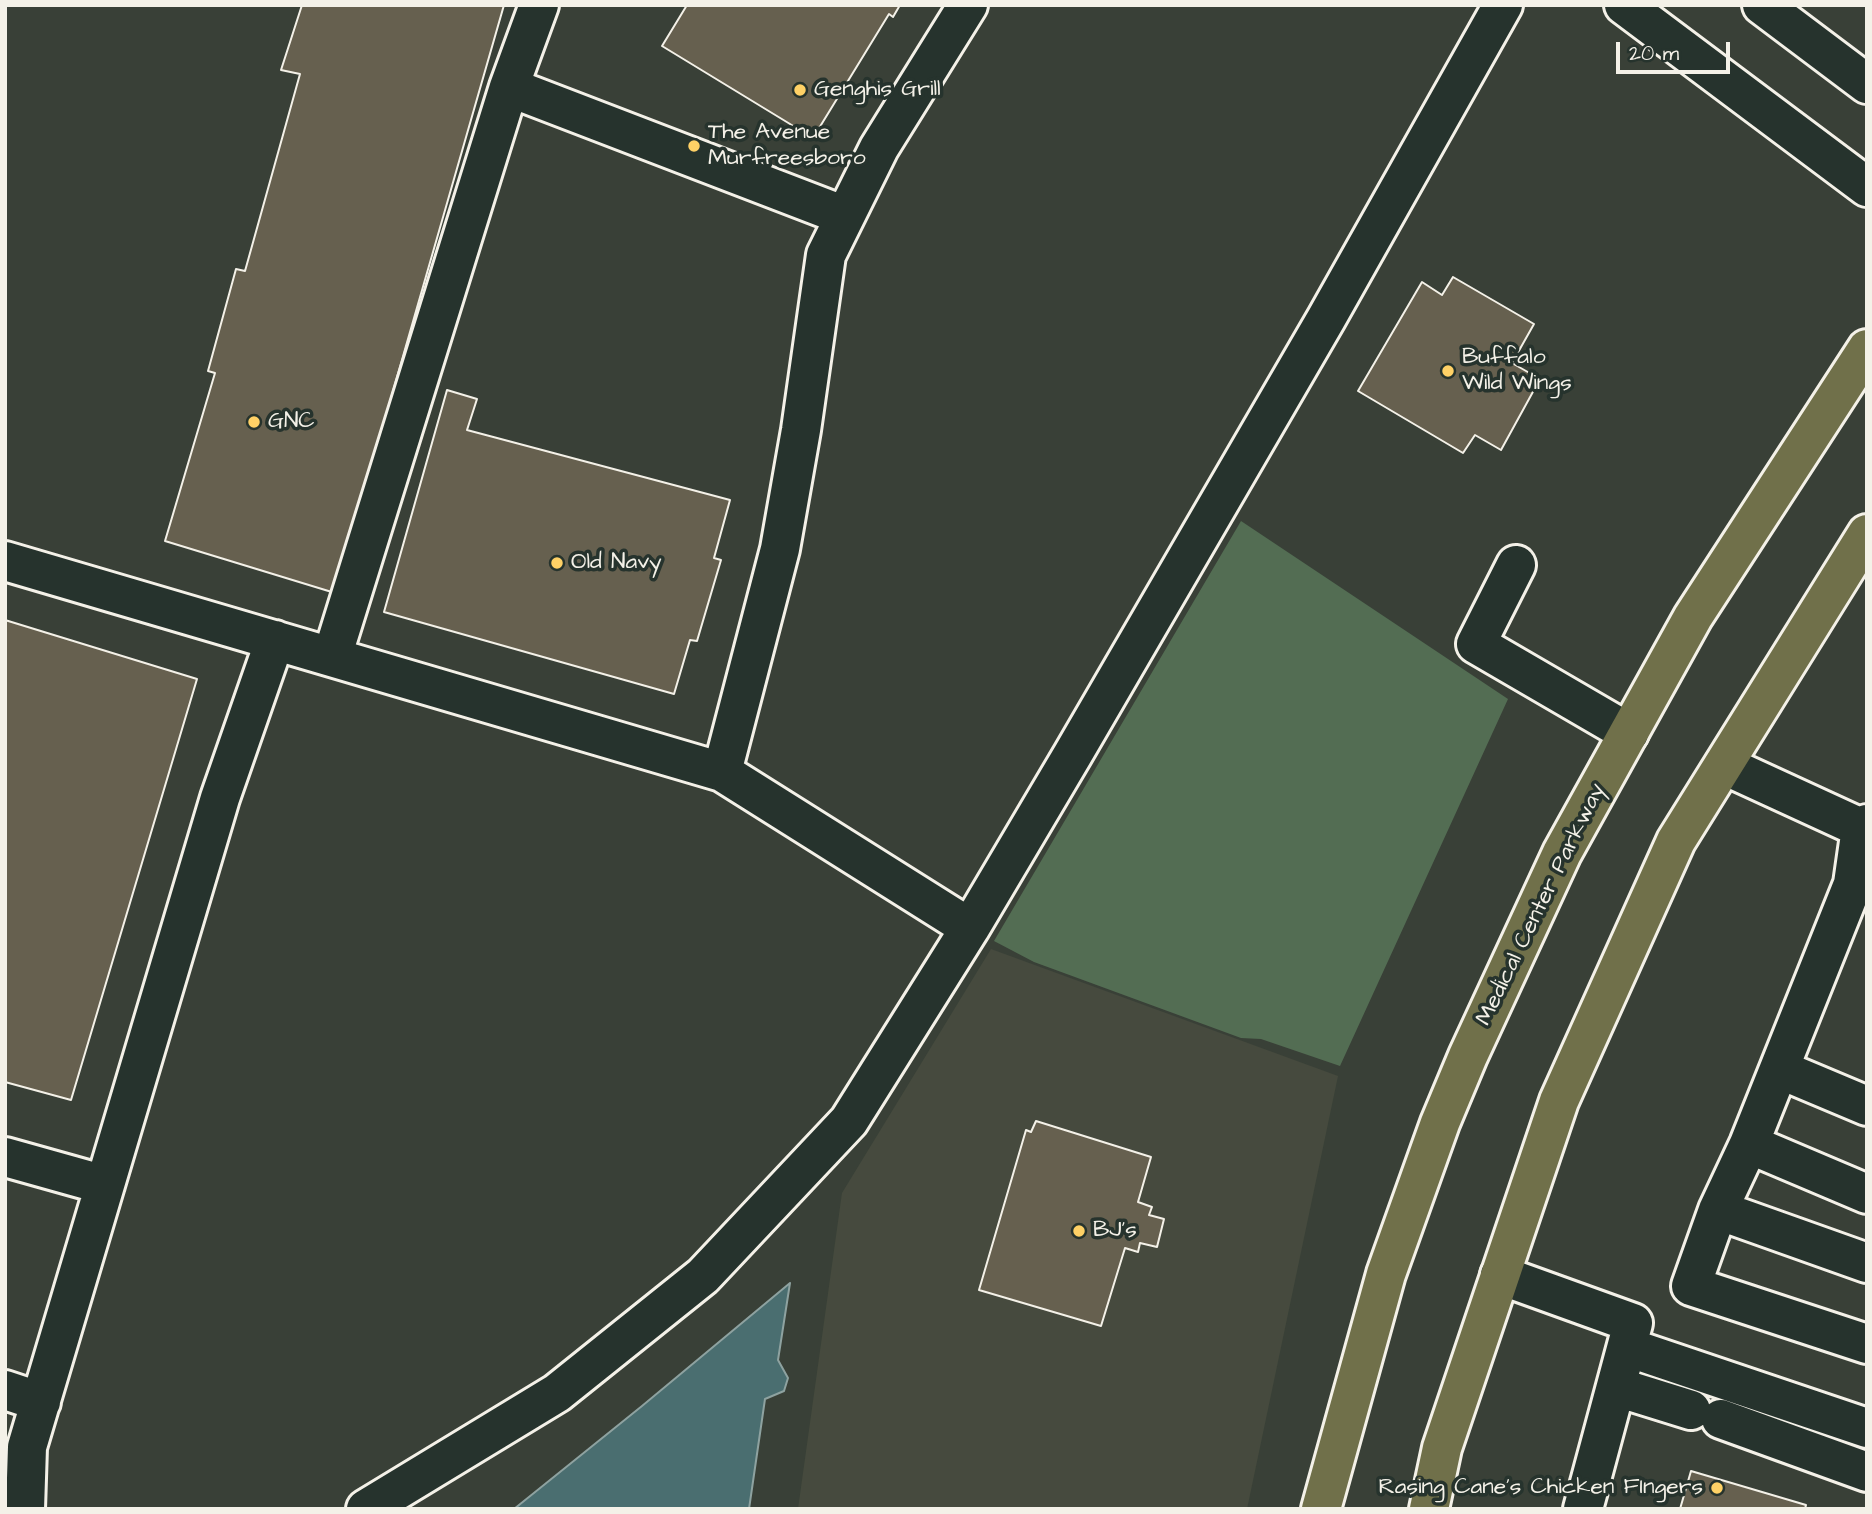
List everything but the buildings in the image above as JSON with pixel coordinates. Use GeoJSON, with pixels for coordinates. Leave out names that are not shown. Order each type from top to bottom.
{"type":"FeatureCollection","features":[{"type":"Feature","properties":{"kind":"main road","name":"Medical Center Parkway"},"geometry":{"type":"LineString","coordinates":[[1321,1509],[1386,1274],[1440,1123],[1562,853],[1693,617],[1867,349]]}},
{"type":"Feature","properties":{"kind":"main road"},"geometry":{"type":"LineString","coordinates":[[1429,1509],[1441,1448],[1559,1101],[1676,841],[1867,534]]}},
{"type":"Feature","properties":{"kind":"lane"},"geometry":{"type":"LineString","coordinates":[[332,657],[509,87],[539,5]]}},
{"type":"Feature","properties":{"kind":"lane"},"geometry":{"type":"LineString","coordinates":[[722,772],[780,549],[801,430],[826,255],[879,148],[968,5]]}},
{"type":"Feature","properties":{"kind":"lane"},"geometry":{"type":"LineString","coordinates":[[386,1503],[557,1392],[703,1276],[849,1121],[971,928],[1326,319],[1503,5]]}},
{"type":"Feature","properties":{"kind":"lane"},"geometry":{"type":"LineString","coordinates":[[1624,5],[1867,187]]}},
{"type":"Feature","properties":{"kind":"lane"},"geometry":{"type":"LineString","coordinates":[[1762,5],[1867,84]]}},
{"type":"Feature","properties":{"kind":"lane"},"geometry":{"type":"LineString","coordinates":[[509,87],[845,216]]}},
{"type":"Feature","properties":{"kind":"lane"},"geometry":{"type":"LineString","coordinates":[[5,561],[722,772],[971,928]]}},
{"type":"Feature","properties":{"kind":"lane"},"geometry":{"type":"LineString","coordinates":[[1516,565],[1476,644],[1629,733]]}},
{"type":"Feature","properties":{"kind":"lane"},"geometry":{"type":"LineString","coordinates":[[25,1509],[27,1447],[23,1396],[105,1185],[220,798],[275,640]]}},
{"type":"Feature","properties":{"kind":"lane"},"geometry":{"type":"LineString","coordinates":[[1724,765],[1864,826],[1860,888],[1718,1210],[1691,1286],[1867,1344]]}},
{"type":"Feature","properties":{"kind":"lane"},"geometry":{"type":"LineString","coordinates":[[1779,1069],[1867,1106]]}},
{"type":"Feature","properties":{"kind":"lane"},"geometry":{"type":"LineString","coordinates":[[1749,1144],[1867,1194]]}},
{"type":"Feature","properties":{"kind":"lane"},"geometry":{"type":"LineString","coordinates":[[5,1157],[105,1185]]}},
{"type":"Feature","properties":{"kind":"lane"},"geometry":{"type":"LineString","coordinates":[[1718,1210],[1867,1264]]}},
{"type":"Feature","properties":{"kind":"lane"},"geometry":{"type":"LineString","coordinates":[[1500,1275],[1633,1323],[1583,1509]]}},
{"type":"Feature","properties":{"kind":"lane"},"geometry":{"type":"LineString","coordinates":[[1627,1347],[1867,1428]]}},
{"type":"Feature","properties":{"kind":"lane"},"geometry":{"type":"LineString","coordinates":[[1617,1387],[1706,1415],[1867,1472]]}},
{"type":"Feature","properties":{"kind":"shaded area"},"geometry":{"type":"Polygon","coordinates":[[[991,949],[1338,1076],[1247,1509],[798,1509],[842,1193],[991,949]]]}},
{"type":"Feature","properties":{"kind":"green space"},"geometry":{"type":"Polygon","coordinates":[[[1241,521],[1508,699],[1340,1066],[1261,1039],[1241,1038],[1034,962],[994,941],[1241,521]]]}},
{"type":"Feature","properties":{"kind":"water"},"geometry":{"type":"Polygon","coordinates":[[[790,1283],[778,1360],[788,1378],[784,1391],[765,1399],[749,1509],[514,1509],[642,1406],[790,1283]]]}},
{"type":"Feature","properties":{"kind":"place","name":"Genghis Grill"},"geometry":{"type":"Point","coordinates":[800,90]}},
{"type":"Feature","properties":{"kind":"place","name":"The Avenue Murfreesboro"},"geometry":{"type":"Point","coordinates":[694,146]}},
{"type":"Feature","properties":{"kind":"place","name":"Buffalo Wild Wings"},"geometry":{"type":"Point","coordinates":[1448,371]}},
{"type":"Feature","properties":{"kind":"place","name":"GNC"},"geometry":{"type":"Point","coordinates":[254,422]}},
{"type":"Feature","properties":{"kind":"place","name":"Old Navy"},"geometry":{"type":"Point","coordinates":[557,563]}},
{"type":"Feature","properties":{"kind":"place","name":"BJ's"},"geometry":{"type":"Point","coordinates":[1079,1231]}},
{"type":"Feature","properties":{"kind":"place","name":"Rasing Cane's Chicken FIngers"},"geometry":{"type":"Point","coordinates":[1717,1488]}}]}
